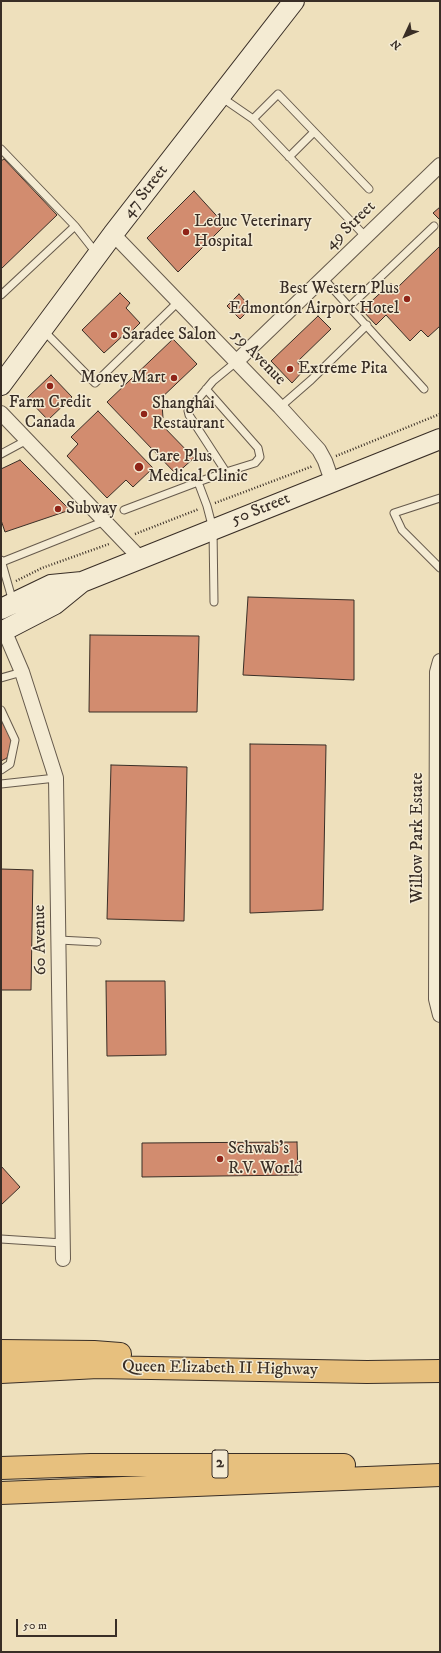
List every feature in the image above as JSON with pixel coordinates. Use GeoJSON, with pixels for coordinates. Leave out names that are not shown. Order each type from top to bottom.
{"type":"FeatureCollection","features":[{"type":"Feature","properties":{"kind":"highway"},"geometry":{"type":"LineString","coordinates":[[1,1352],[94,1352],[281,1369]]}},
{"type":"Feature","properties":{"kind":"highway","name":"Queen Elizabeth II Highway"},"geometry":{"type":"LineString","coordinates":[[1,1372],[98,1367],[281,1369],[367,1372],[440,1371]]}},
{"type":"Feature","properties":{"kind":"highway","name":"2"},"geometry":{"type":"LineString","coordinates":[[1,1468],[154,1464],[440,1465]]}},
{"type":"Feature","properties":{"kind":"highway"},"geometry":{"type":"LineString","coordinates":[[1,1493],[440,1475]]}},
{"type":"Feature","properties":{"kind":"main road","name":"47 Street"},"geometry":{"type":"LineString","coordinates":[[1,385],[113,234],[294,1]]}},
{"type":"Feature","properties":{"kind":"main road","name":"50 Street"},"geometry":{"type":"LineString","coordinates":[[3,631],[55,604],[82,582],[440,439]]}},
{"type":"Feature","properties":{"kind":"main road","name":"50 Street"},"geometry":{"type":"LineString","coordinates":[[8,599],[51,585],[82,582]]}},
{"type":"Feature","properties":{"kind":"street","name":"49 Street"},"geometry":{"type":"LineString","coordinates":[[236,362],[440,165]]}},
{"type":"Feature","properties":{"kind":"street","name":"59 Avenue"},"geometry":{"type":"LineString","coordinates":[[113,234],[280,407],[319,450],[325,461],[332,481]]}},
{"type":"Feature","properties":{"kind":"street"},"geometry":{"type":"LineString","coordinates":[[1,413],[140,558]]}},
{"type":"Feature","properties":{"kind":"street","name":"60 Avenue"},"geometry":{"type":"LineString","coordinates":[[3,631],[22,672],[56,778],[63,1259]]}},
{"type":"Feature","properties":{"kind":"street","name":"Willow Park Estate"},"geometry":{"type":"LineString","coordinates":[[440,661],[437,672],[436,1000],[440,1015]]}},
{"type":"Feature","properties":{"kind":"lane"},"geometry":{"type":"LineString","coordinates":[[253,119],[278,94],[369,189]]}},
{"type":"Feature","properties":{"kind":"lane"},"geometry":{"type":"LineString","coordinates":[[220,96],[253,119],[366,237]]}},
{"type":"Feature","properties":{"kind":"lane"},"geometry":{"type":"LineString","coordinates":[[289,157],[314,132]]}},
{"type":"Feature","properties":{"kind":"lane"},"geometry":{"type":"LineString","coordinates":[[1,149],[75,226],[97,255]]}},
{"type":"Feature","properties":{"kind":"lane"},"geometry":{"type":"LineString","coordinates":[[1,295],[75,226]]}},
{"type":"Feature","properties":{"kind":"lane"},"geometry":{"type":"LineString","coordinates":[[350,306],[434,226]]}},
{"type":"Feature","properties":{"kind":"lane"},"geometry":{"type":"LineString","coordinates":[[323,278],[424,389]]}},
{"type":"Feature","properties":{"kind":"lane"},"geometry":{"type":"LineString","coordinates":[[42,329],[95,383],[178,302]]}},
{"type":"Feature","properties":{"kind":"lane"},"geometry":{"type":"LineString","coordinates":[[280,407],[312,380],[367,325]]}},
{"type":"Feature","properties":{"kind":"lane"},"geometry":{"type":"LineString","coordinates":[[226,472],[189,415],[188,411],[212,381],[236,362]]}},
{"type":"Feature","properties":{"kind":"lane"},"geometry":{"type":"LineString","coordinates":[[124,510],[198,482],[255,463],[260,457],[258,448],[206,389]]}},
{"type":"Feature","properties":{"kind":"lane"},"geometry":{"type":"LineString","coordinates":[[1,454],[27,440]]}},
{"type":"Feature","properties":{"kind":"lane"},"geometry":{"type":"LineString","coordinates":[[198,482],[208,506],[213,529],[214,602]]}},
{"type":"Feature","properties":{"kind":"lane"},"geometry":{"type":"LineString","coordinates":[[440,498],[394,513],[402,530],[440,568]]}},
{"type":"Feature","properties":{"kind":"lane"},"geometry":{"type":"LineString","coordinates":[[8,599],[1,561],[105,521]]}},
{"type":"Feature","properties":{"kind":"lane"},"geometry":{"type":"LineString","coordinates":[[1,678],[22,672]]}},
{"type":"Feature","properties":{"kind":"lane"},"geometry":{"type":"LineString","coordinates":[[1,710],[15,740],[10,764],[1,770]]}},
{"type":"Feature","properties":{"kind":"lane"},"geometry":{"type":"LineString","coordinates":[[1,784],[56,778]]}},
{"type":"Feature","properties":{"kind":"lane"},"geometry":{"type":"LineString","coordinates":[[58,940],[97,942]]}},
{"type":"Feature","properties":{"kind":"lane"},"geometry":{"type":"LineString","coordinates":[[1,1239],[63,1243]]}},
{"type":"Feature","properties":{"kind":"path"},"geometry":{"type":"LineString","coordinates":[[8,599],[42,568],[325,461],[440,414]]}},
{"type":"Feature","properties":{"kind":"building"},"geometry":{"type":"Polygon","coordinates":[[[4,159],[57,215],[1,269],[1,161],[4,159]]]}},
{"type":"Feature","properties":{"kind":"building","name":"Leduc Veterinary Hospital"},"geometry":{"type":"Polygon","coordinates":[[[194,191],[225,225],[178,272],[147,238],[194,191]]]}},
{"type":"Feature","properties":{"kind":"building"},"geometry":{"type":"Polygon","coordinates":[[[440,207],[440,220],[433,213],[440,207]]]}},
{"type":"Feature","properties":{"kind":"building","name":"Best Western Plus Edmonton Airport Hotel"},"geometry":{"type":"Polygon","coordinates":[[[440,246],[440,326],[428,337],[421,330],[410,341],[386,315],[376,325],[362,310],[391,283],[396,289],[440,246]]]}},
{"type":"Feature","properties":{"kind":"building"},"geometry":{"type":"Polygon","coordinates":[[[120,293],[130,303],[126,308],[140,323],[129,334],[127,332],[104,353],[82,330],[120,293]]]}},
{"type":"Feature","properties":{"kind":"building"},"geometry":{"type":"Polygon","coordinates":[[[239,294],[251,308],[240,319],[227,306],[239,294]]]}},
{"type":"Feature","properties":{"kind":"building"},"geometry":{"type":"Polygon","coordinates":[[[318,316],[331,329],[297,362],[304,370],[292,383],[271,361],[318,316]]]}},
{"type":"Feature","properties":{"kind":"building"},"geometry":{"type":"Polygon","coordinates":[[[173,339],[197,364],[156,403],[162,404],[163,418],[159,422],[194,458],[176,474],[107,402],[173,339]]]}},
{"type":"Feature","properties":{"kind":"building","name":"Farm Credit Canada"},"geometry":{"type":"Polygon","coordinates":[[[51,375],[72,397],[48,420],[27,398],[51,375]]]}},
{"type":"Feature","properties":{"kind":"building"},"geometry":{"type":"Polygon","coordinates":[[[98,411],[153,468],[133,487],[126,480],[107,498],[67,456],[78,444],[71,437],[98,411]]]}},
{"type":"Feature","properties":{"kind":"building"},"geometry":{"type":"Polygon","coordinates":[[[20,460],[70,510],[5,532],[1,520],[1,469],[20,460]]]}},
{"type":"Feature","properties":{"kind":"building"},"geometry":{"type":"Polygon","coordinates":[[[248,597],[354,600],[354,680],[243,675],[248,597]]]}},
{"type":"Feature","properties":{"kind":"building"},"geometry":{"type":"Polygon","coordinates":[[[90,635],[199,636],[197,712],[89,712],[90,635]]]}},
{"type":"Feature","properties":{"kind":"building"},"geometry":{"type":"Polygon","coordinates":[[[1,720],[12,741],[7,758],[1,761],[1,720]]]}},
{"type":"Feature","properties":{"kind":"building"},"geometry":{"type":"Polygon","coordinates":[[[250,744],[326,745],[323,910],[250,913],[250,744]]]}},
{"type":"Feature","properties":{"kind":"building"},"geometry":{"type":"Polygon","coordinates":[[[111,765],[187,767],[184,921],[107,919],[111,765]]]}},
{"type":"Feature","properties":{"kind":"building"},"geometry":{"type":"Polygon","coordinates":[[[1,869],[33,870],[31,990],[1,990],[1,869]]]}},
{"type":"Feature","properties":{"kind":"building"},"geometry":{"type":"Polygon","coordinates":[[[106,981],[165,981],[166,1055],[107,1056],[106,981]]]}},
{"type":"Feature","properties":{"kind":"building","name":"Schwab's R.V. World"},"geometry":{"type":"Polygon","coordinates":[[[297,1142],[298,1175],[142,1177],[142,1143],[297,1142]]]}},
{"type":"Feature","properties":{"kind":"building"},"geometry":{"type":"Polygon","coordinates":[[[1,1166],[20,1187],[1,1205],[1,1166]]]}},
{"type":"Feature","properties":{"kind":"place","name":"Leduc Veterinary Hospital"},"geometry":{"type":"Point","coordinates":[186,232]}},
{"type":"Feature","properties":{"kind":"place","name":"Best Western Plus Edmonton Airport Hotel"},"geometry":{"type":"Point","coordinates":[407,299]}},
{"type":"Feature","properties":{"kind":"place","name":"Saradee Salon"},"geometry":{"type":"Point","coordinates":[114,335]}},
{"type":"Feature","properties":{"kind":"place","name":"Extreme Pita"},"geometry":{"type":"Point","coordinates":[290,369]}},
{"type":"Feature","properties":{"kind":"place","name":"Money Mart"},"geometry":{"type":"Point","coordinates":[174,378]}},
{"type":"Feature","properties":{"kind":"place","name":"Farm Credit Canada"},"geometry":{"type":"Point","coordinates":[50,386]}},
{"type":"Feature","properties":{"kind":"place","name":"Shanghai Restaurant"},"geometry":{"type":"Point","coordinates":[144,414]}},
{"type":"Feature","properties":{"kind":"place","name":"Care Plus Medical Clinic"},"geometry":{"type":"Point","coordinates":[139,467]}},
{"type":"Feature","properties":{"kind":"place","name":"Subway"},"geometry":{"type":"Point","coordinates":[58,509]}},
{"type":"Feature","properties":{"kind":"place","name":"Schwab's R.V. World"},"geometry":{"type":"Point","coordinates":[220,1159]}}]}
